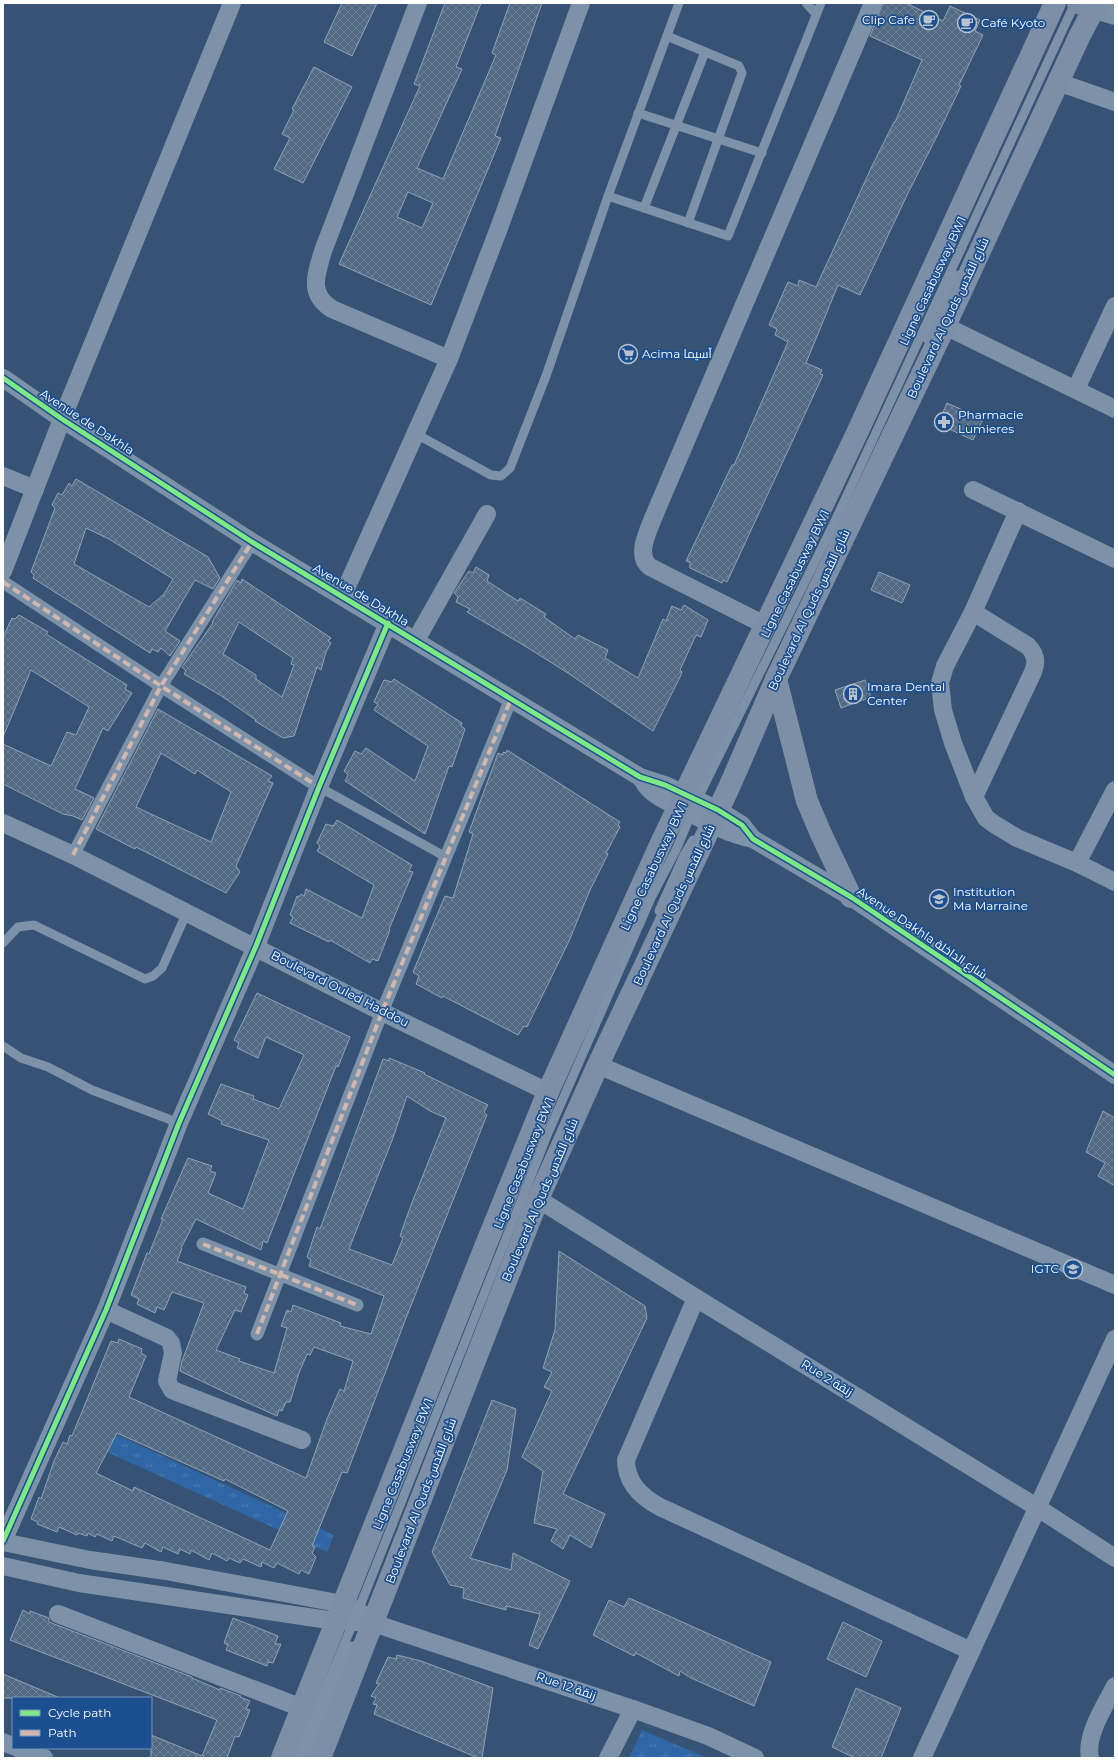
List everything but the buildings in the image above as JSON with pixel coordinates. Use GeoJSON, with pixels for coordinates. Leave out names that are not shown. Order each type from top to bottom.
{"type":"FeatureCollection","features":[{"type":"Feature","properties":{"kind":"main road","name":"Boulevard Al Quds شارع القدس"},"geometry":{"type":"LineString","coordinates":[[282,1758],[302,1708],[355,1617],[598,1065],[700,810],[766,625],[857,433],[1055,3]]}},
{"type":"Feature","properties":{"kind":"main road","name":"Boulevard Al Quds شارع القدس"},"geometry":{"type":"LineString","coordinates":[[320,1758],[355,1617],[548,1092],[700,810],[776,680],[945,326],[1080,35],[1089,6]]}},
{"type":"Feature","properties":{"kind":"main road"},"geometry":{"type":"LineString","coordinates":[[776,680],[807,801],[820,834],[851,896]]}},
{"type":"Feature","properties":{"kind":"street"},"geometry":{"type":"LineString","coordinates":[[3,571],[62,419],[232,3]]}},
{"type":"Feature","properties":{"kind":"street"},"geometry":{"type":"LineString","coordinates":[[418,3],[323,252],[317,273],[317,293],[325,305],[332,309],[449,359]]}},
{"type":"Feature","properties":{"kind":"street"},"geometry":{"type":"LineString","coordinates":[[342,595],[449,359],[499,228],[581,3]]}},
{"type":"Feature","properties":{"kind":"street"},"geometry":{"type":"LineString","coordinates":[[766,625],[650,568],[644,563],[642,557],[644,546],[656,511],[873,3]]}},
{"type":"Feature","properties":{"kind":"street"},"geometry":{"type":"LineString","coordinates":[[1058,82],[1115,102]]}},
{"type":"Feature","properties":{"kind":"street"},"geometry":{"type":"LineString","coordinates":[[1076,389],[1115,306]]}},
{"type":"Feature","properties":{"kind":"street"},"geometry":{"type":"LineString","coordinates":[[945,326],[1115,409]]}},
{"type":"Feature","properties":{"kind":"street","name":"Avenue de Dakhla"},"geometry":{"type":"LineString","coordinates":[[3,378],[62,419],[252,542],[342,595],[640,777],[648,788],[659,796],[700,810]]}},
{"type":"Feature","properties":{"kind":"street"},"geometry":{"type":"LineString","coordinates":[[3,476],[34,489]]}},
{"type":"Feature","properties":{"kind":"street"},"geometry":{"type":"LineString","coordinates":[[973,490],[1115,558]]}},
{"type":"Feature","properties":{"kind":"street"},"geometry":{"type":"LineString","coordinates":[[1018,512],[973,612],[945,666],[940,683],[943,710],[953,743],[980,810],[994,824],[1017,838],[1078,863],[1115,882]]}},
{"type":"Feature","properties":{"kind":"street"},"geometry":{"type":"LineString","coordinates":[[416,640],[487,514]]}},
{"type":"Feature","properties":{"kind":"street"},"geometry":{"type":"LineString","coordinates":[[73,855],[161,686],[252,542]]}},
{"type":"Feature","properties":{"kind":"street"},"geometry":{"type":"LineString","coordinates":[[3,582],[161,686],[319,787]]}},
{"type":"Feature","properties":{"kind":"street"},"geometry":{"type":"LineString","coordinates":[[973,612],[1028,646],[1034,654],[1036,662],[1033,672],[974,797]]}},
{"type":"Feature","properties":{"kind":"street"},"geometry":{"type":"LineString","coordinates":[[355,1617],[166,1571],[90,1560],[3,1542],[106,1310],[179,1123],[256,946],[319,787],[388,623]]}},
{"type":"Feature","properties":{"kind":"street"},"geometry":{"type":"LineString","coordinates":[[257,1334],[382,1012],[511,699]]}},
{"type":"Feature","properties":{"kind":"street"},"geometry":{"type":"LineString","coordinates":[[1078,863],[1115,790]]}},
{"type":"Feature","properties":{"kind":"street","name":"Avenue Dakhla شارع الداخلة"},"geometry":{"type":"LineString","coordinates":[[700,810],[737,835],[754,838],[851,896],[1115,1075]]}},
{"type":"Feature","properties":{"kind":"street","name":"Boulevard Ouled Haddou"},"geometry":{"type":"LineString","coordinates":[[3,823],[73,855],[256,946],[382,1012],[548,1092]]}},
{"type":"Feature","properties":{"kind":"street"},"geometry":{"type":"LineString","coordinates":[[598,1065],[724,1117],[966,1222],[1115,1284]]}},
{"type":"Feature","properties":{"kind":"street","name":"Rue 2 زنقة"},"geometry":{"type":"LineString","coordinates":[[538,1199],[1038,1508],[1115,1558]]}},
{"type":"Feature","properties":{"kind":"street"},"geometry":{"type":"LineString","coordinates":[[203,1244],[357,1305]]}},
{"type":"Feature","properties":{"kind":"street"},"geometry":{"type":"LineString","coordinates":[[696,1298],[626,1460],[626,1470],[637,1491],[646,1500],[660,1507],[971,1651]]}},
{"type":"Feature","properties":{"kind":"street"},"geometry":{"type":"LineString","coordinates":[[106,1310],[167,1338],[173,1349],[173,1357],[167,1381],[172,1390],[302,1440]]}},
{"type":"Feature","properties":{"kind":"street"},"geometry":{"type":"LineString","coordinates":[[922,1758],[1115,1339]]}},
{"type":"Feature","properties":{"kind":"street"},"geometry":{"type":"LineString","coordinates":[[3,1566],[79,1583],[355,1617]]}},
{"type":"Feature","properties":{"kind":"street"},"geometry":{"type":"LineString","coordinates":[[58,1614],[302,1708]]}},
{"type":"Feature","properties":{"kind":"street","name":"Rue 12 زنقة"},"geometry":{"type":"LineString","coordinates":[[355,1617],[633,1709],[708,1736],[755,1758]]}},
{"type":"Feature","properties":{"kind":"street"},"geometry":{"type":"LineString","coordinates":[[1090,1758],[1088,1750],[1090,1737],[1115,1686]]}},
{"type":"Feature","properties":{"kind":"street"},"geometry":{"type":"LineString","coordinates":[[608,1758],[633,1709]]}},
{"type":"Feature","properties":{"kind":"street"},"geometry":{"type":"LineString","coordinates":[[21,1749],[44,1758]]}},
{"type":"Feature","properties":{"kind":"lane"},"geometry":{"type":"LineString","coordinates":[[416,434],[491,475],[501,476],[510,468],[546,376],[608,196],[679,3]]}},
{"type":"Feature","properties":{"kind":"lane"},"geometry":{"type":"LineString","coordinates":[[806,3],[816,14]]}},
{"type":"Feature","properties":{"kind":"lane"},"geometry":{"type":"LineString","coordinates":[[608,196],[728,236],[821,3]]}},
{"type":"Feature","properties":{"kind":"lane","name":"Ligne Casabusway BW1"},"geometry":{"type":"LineString","coordinates":[[306,1758],[355,1617],[548,1133],[651,898],[700,810],[1089,6]]}},
{"type":"Feature","properties":{"kind":"lane","name":"Ligne Casabusway BW1"},"geometry":{"type":"LineString","coordinates":[[655,918],[684,855],[700,810],[835,521],[1089,6]]}},
{"type":"Feature","properties":{"kind":"lane"},"geometry":{"type":"LineString","coordinates":[[667,36],[739,66],[742,72],[688,223]]}},
{"type":"Feature","properties":{"kind":"lane"},"geometry":{"type":"LineString","coordinates":[[644,208],[705,52]]}},
{"type":"Feature","properties":{"kind":"lane"},"geometry":{"type":"LineString","coordinates":[[638,113],[762,153]]}},
{"type":"Feature","properties":{"kind":"lane"},"geometry":{"type":"LineString","coordinates":[[319,787],[446,857]]}},
{"type":"Feature","properties":{"kind":"lane"},"geometry":{"type":"LineString","coordinates":[[3,943],[18,927],[34,924],[145,979],[153,976],[162,968],[187,912]]}},
{"type":"Feature","properties":{"kind":"lane","name":"Ligne Casabusway BW1"},"geometry":{"type":"LineString","coordinates":[[297,1758],[563,1122],[613,1010]]}},
{"type":"Feature","properties":{"kind":"lane"},"geometry":{"type":"LineString","coordinates":[[3,1046],[22,1058],[48,1067],[92,1090],[179,1123]]}},
{"type":"Feature","properties":{"kind":"green space"},"geometry":{"type":"Polygon","coordinates":[[[83,1419],[334,1535],[327,1552],[76,1438],[83,1419]]]}},
{"type":"Feature","properties":{"kind":"green space"},"geometry":{"type":"Polygon","coordinates":[[[642,1730],[708,1758],[629,1758],[642,1730]]]}},
{"type":"Feature","properties":{"kind":"marked path"},"geometry":{"type":"LineString","coordinates":[[73,855],[161,686],[252,542]]}},
{"type":"Feature","properties":{"kind":"marked path"},"geometry":{"type":"LineString","coordinates":[[3,582],[161,686],[319,787]]}},
{"type":"Feature","properties":{"kind":"marked path"},"geometry":{"type":"LineString","coordinates":[[257,1334],[382,1012],[511,699]]}},
{"type":"Feature","properties":{"kind":"marked path"},"geometry":{"type":"LineString","coordinates":[[203,1244],[357,1305]]}},
{"type":"Feature","properties":{"kind":"cycle path"},"geometry":{"type":"LineString","coordinates":[[3,378],[62,419],[252,542],[640,777],[665,785],[718,810],[742,825],[753,839],[851,897],[1115,1075]]}},
{"type":"Feature","properties":{"kind":"cycle path"},"geometry":{"type":"LineString","coordinates":[[3,1541],[106,1310],[179,1123],[256,946],[319,787],[388,623]]}},
{"type":"Feature","properties":{"kind":"place","name":"Clip Cafe"},"geometry":{"type":"Point","coordinates":[929,20]}},
{"type":"Feature","properties":{"kind":"place","name":"Café Kyoto"},"geometry":{"type":"Point","coordinates":[967,23]}},
{"type":"Feature","properties":{"kind":"place","name":"Acima آسيما"},"geometry":{"type":"Point","coordinates":[628,354]}},
{"type":"Feature","properties":{"kind":"place","name":"Pharmacie Lumieres"},"geometry":{"type":"Point","coordinates":[944,422]}},
{"type":"Feature","properties":{"kind":"place","name":"Imara Dental Center"},"geometry":{"type":"Point","coordinates":[853,694]}},
{"type":"Feature","properties":{"kind":"place","name":"Institution Ma Marraine"},"geometry":{"type":"Point","coordinates":[939,899]}},
{"type":"Feature","properties":{"kind":"place","name":"IGTC"},"geometry":{"type":"Point","coordinates":[1073,1269]}}]}
